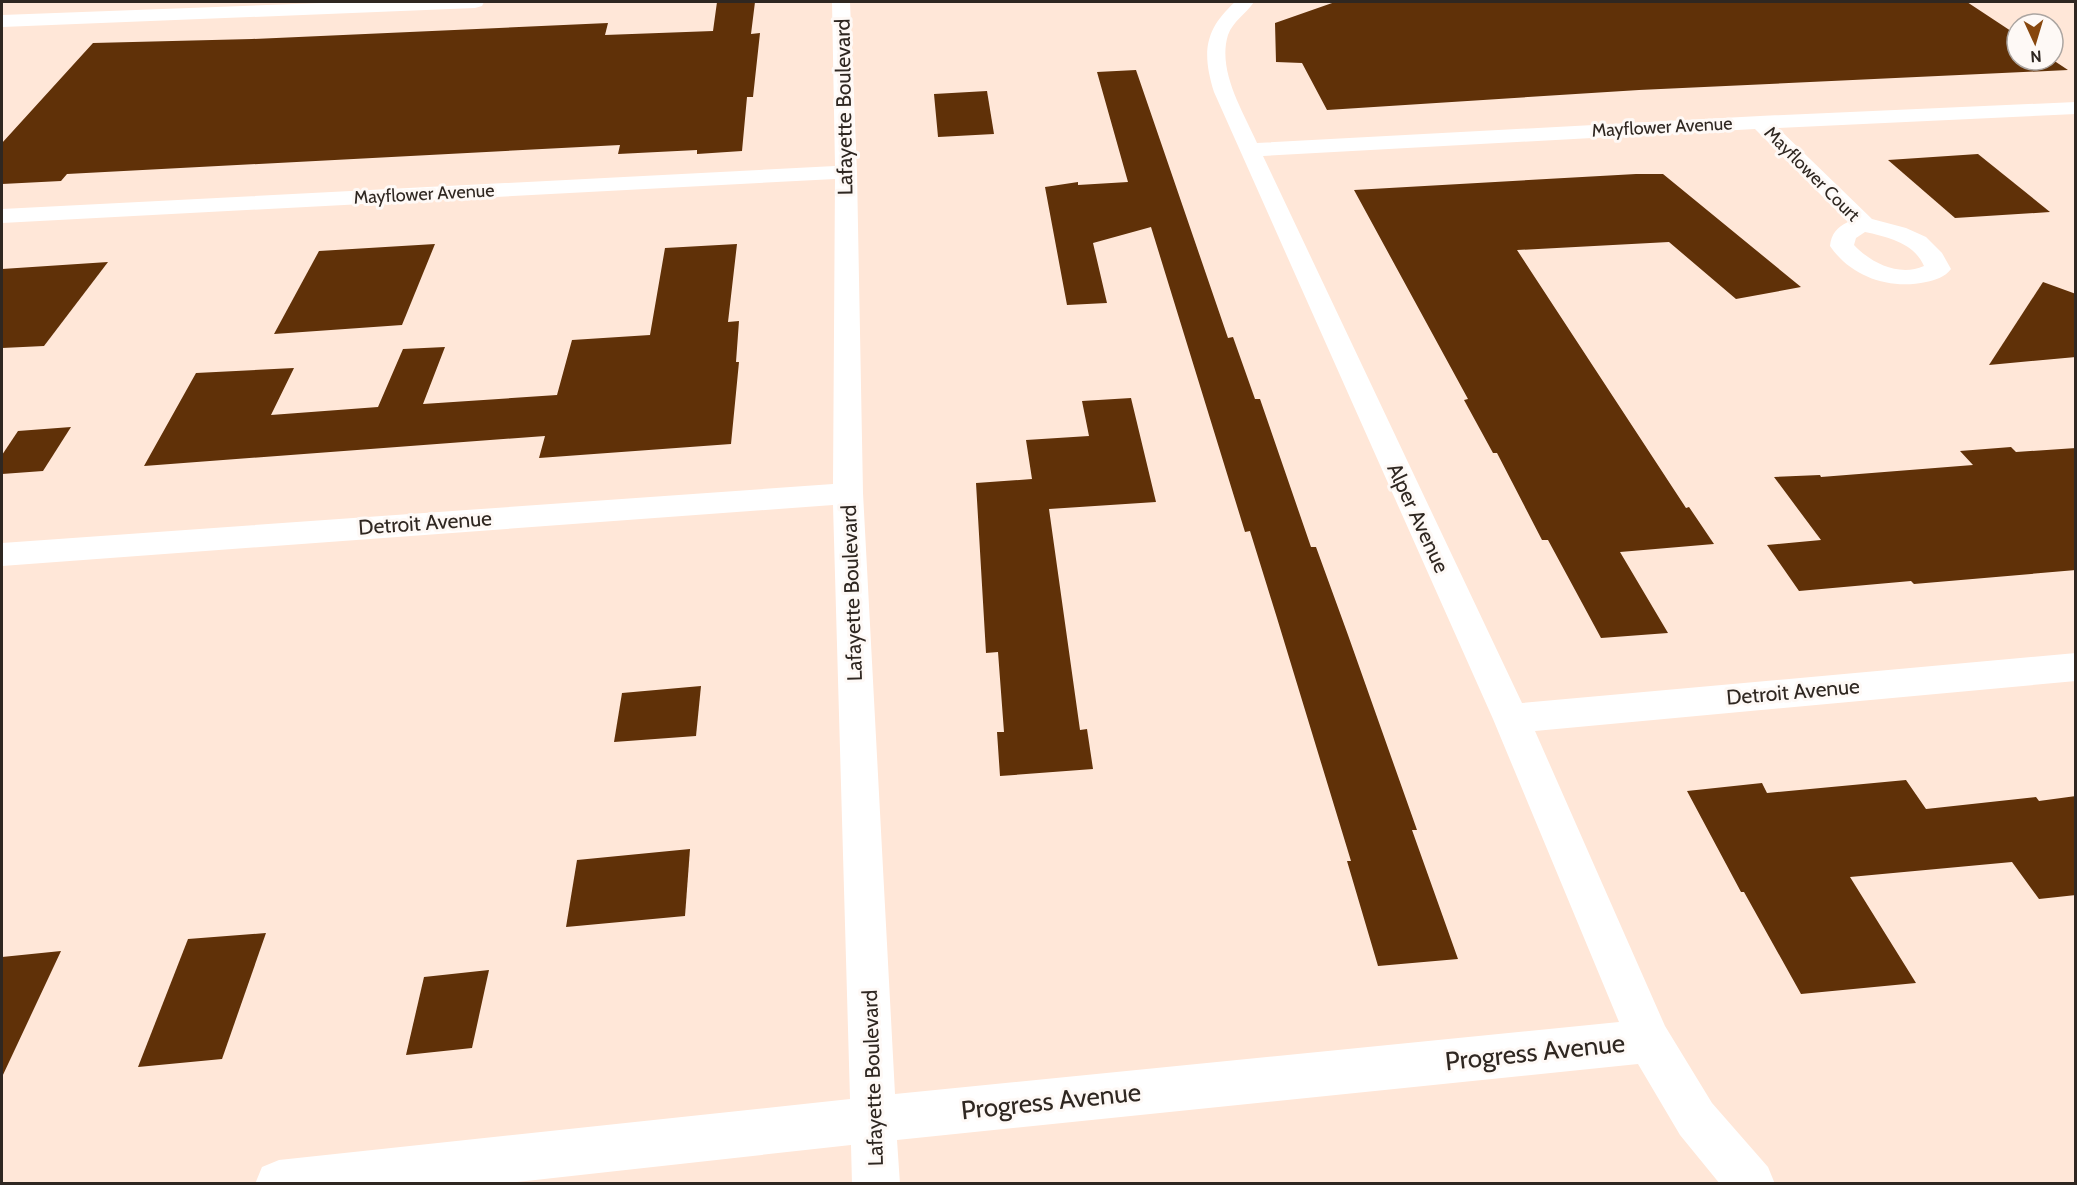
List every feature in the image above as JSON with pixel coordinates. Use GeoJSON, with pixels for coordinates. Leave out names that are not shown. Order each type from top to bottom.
{"type":"FeatureCollection","features":[{"type":"Feature","properties":{"kind":"street"},"geometry":{"type":"LineString","coordinates":[[2,21],[475,2]]}},
{"type":"Feature","properties":{"kind":"street","name":"Lafayette Boulevard"},"geometry":{"type":"LineString","coordinates":[[841,2],[846,172],[848,493],[876,1184]]}},
{"type":"Feature","properties":{"kind":"street","name":"Alper Avenue"},"geometry":{"type":"LineString","coordinates":[[1245,2],[1226,18],[1218,30],[1214,47],[1217,70],[1249,150],[1511,719],[1649,1041]]}},
{"type":"Feature","properties":{"kind":"street","name":"Mayflower Avenue"},"geometry":{"type":"LineString","coordinates":[[1249,150],[1760,122],[2076,108]]}},
{"type":"Feature","properties":{"kind":"street","name":"Mayflower Court"},"geometry":{"type":"LineString","coordinates":[[1760,122],[1864,225]]}},
{"type":"Feature","properties":{"kind":"street","name":"Mayflower Avenue"},"geometry":{"type":"LineString","coordinates":[[2,216],[846,172]]}},
{"type":"Feature","properties":{"kind":"street","name":"Detroit Avenue"},"geometry":{"type":"LineString","coordinates":[[2,554],[848,493]]}},
{"type":"Feature","properties":{"kind":"street","name":"Detroit Avenue"},"geometry":{"type":"LineString","coordinates":[[1511,719],[2076,667]]}},
{"type":"Feature","properties":{"kind":"street","name":"Progress Avenue"},"geometry":{"type":"LineString","coordinates":[[279,1184],[874,1120],[1649,1041],[1696,1119],[1751,1184]]}},
{"type":"Feature","properties":{"kind":"building"},"geometry":{"type":"Polygon","coordinates":[[[717,2],[755,2],[751,34],[760,33],[753,97],[747,97],[742,151],[697,154],[697,150],[618,154],[620,145],[67,174],[61,181],[2,184],[2,143],[93,43],[252,39],[608,23],[605,35],[713,31],[717,2]]]}},
{"type":"Feature","properties":{"kind":"building"},"geometry":{"type":"Polygon","coordinates":[[[1335,2],[1967,2],[2005,27],[2005,72],[2025,72],[1639,90],[1327,110],[1302,63],[1276,62],[1275,23],[1335,2]]]}},
{"type":"Feature","properties":{"kind":"building"},"geometry":{"type":"Polygon","coordinates":[[[1136,70],[1228,338],[1233,337],[1255,399],[1260,399],[1311,547],[1316,547],[1348,635],[1417,830],[1412,830],[1458,959],[1378,966],[1347,861],[1351,861],[1277,618],[1250,531],[1245,532],[1151,227],[1093,243],[1107,303],[1067,305],[1045,187],[1078,182],[1078,185],[1128,182],[1097,72],[1136,70]]]}},
{"type":"Feature","properties":{"kind":"building"},"geometry":{"type":"Polygon","coordinates":[[[987,91],[994,134],[938,137],[934,94],[987,91]]]}},
{"type":"Feature","properties":{"kind":"building"},"geometry":{"type":"Polygon","coordinates":[[[1978,154],[2050,212],[1955,218],[1888,160],[1978,154]]]}},
{"type":"Feature","properties":{"kind":"building"},"geometry":{"type":"Polygon","coordinates":[[[1663,174],[1801,287],[1736,299],[1669,242],[1517,250],[1686,508],[1689,507],[1714,544],[1620,552],[1668,633],[1601,638],[1548,540],[1542,540],[1497,453],[1493,453],[1464,400],[1468,399],[1354,190],[1663,174]]]}},
{"type":"Feature","properties":{"kind":"building"},"geometry":{"type":"Polygon","coordinates":[[[435,244],[402,325],[274,334],[319,251],[435,244]]]}},
{"type":"Feature","properties":{"kind":"building"},"geometry":{"type":"Polygon","coordinates":[[[737,244],[728,322],[739,321],[736,362],[739,362],[731,444],[539,458],[545,436],[144,466],[196,373],[294,368],[271,415],[378,407],[403,349],[445,347],[423,404],[557,395],[572,340],[650,335],[665,248],[737,244]]]}},
{"type":"Feature","properties":{"kind":"building"},"geometry":{"type":"Polygon","coordinates":[[[108,262],[44,346],[2,348],[2,269],[108,262]]]}},
{"type":"Feature","properties":{"kind":"building"},"geometry":{"type":"Polygon","coordinates":[[[2043,282],[2076,294],[2076,357],[1989,365],[2043,282]]]}},
{"type":"Feature","properties":{"kind":"building"},"geometry":{"type":"Polygon","coordinates":[[[1131,398],[1156,502],[1049,509],[1080,730],[1087,729],[1093,769],[1000,776],[997,732],[1004,732],[998,652],[986,653],[976,483],[1032,479],[1026,440],[1089,436],[1082,401],[1131,398]]]}},
{"type":"Feature","properties":{"kind":"building"},"geometry":{"type":"Polygon","coordinates":[[[71,427],[43,471],[2,474],[2,455],[18,431],[71,427]]]}},
{"type":"Feature","properties":{"kind":"building"},"geometry":{"type":"Polygon","coordinates":[[[2011,447],[2016,452],[2076,448],[2076,570],[1799,591],[1767,545],[1821,540],[1774,477],[1820,475],[1821,477],[1973,465],[1960,451],[2011,447]]]}},
{"type":"Feature","properties":{"kind":"building"},"geometry":{"type":"Polygon","coordinates":[[[701,686],[696,736],[614,742],[622,693],[701,686]]]}},
{"type":"Feature","properties":{"kind":"building"},"geometry":{"type":"Polygon","coordinates":[[[1906,780],[1926,809],[2036,797],[2039,801],[2076,796],[2076,895],[2039,899],[2012,862],[1850,877],[1916,983],[1801,994],[1744,892],[1741,892],[1687,791],[1762,783],[1767,793],[1906,780]]]}},
{"type":"Feature","properties":{"kind":"building"},"geometry":{"type":"Polygon","coordinates":[[[690,849],[685,916],[566,927],[577,860],[690,849]]]}},
{"type":"Feature","properties":{"kind":"building"},"geometry":{"type":"Polygon","coordinates":[[[266,933],[222,1059],[138,1067],[188,939],[266,933]]]}},
{"type":"Feature","properties":{"kind":"building"},"geometry":{"type":"Polygon","coordinates":[[[61,951],[2,1077],[2,957],[61,951]]]}},
{"type":"Feature","properties":{"kind":"building"},"geometry":{"type":"Polygon","coordinates":[[[489,970],[472,1048],[406,1055],[424,977],[489,970]]]}}]}
